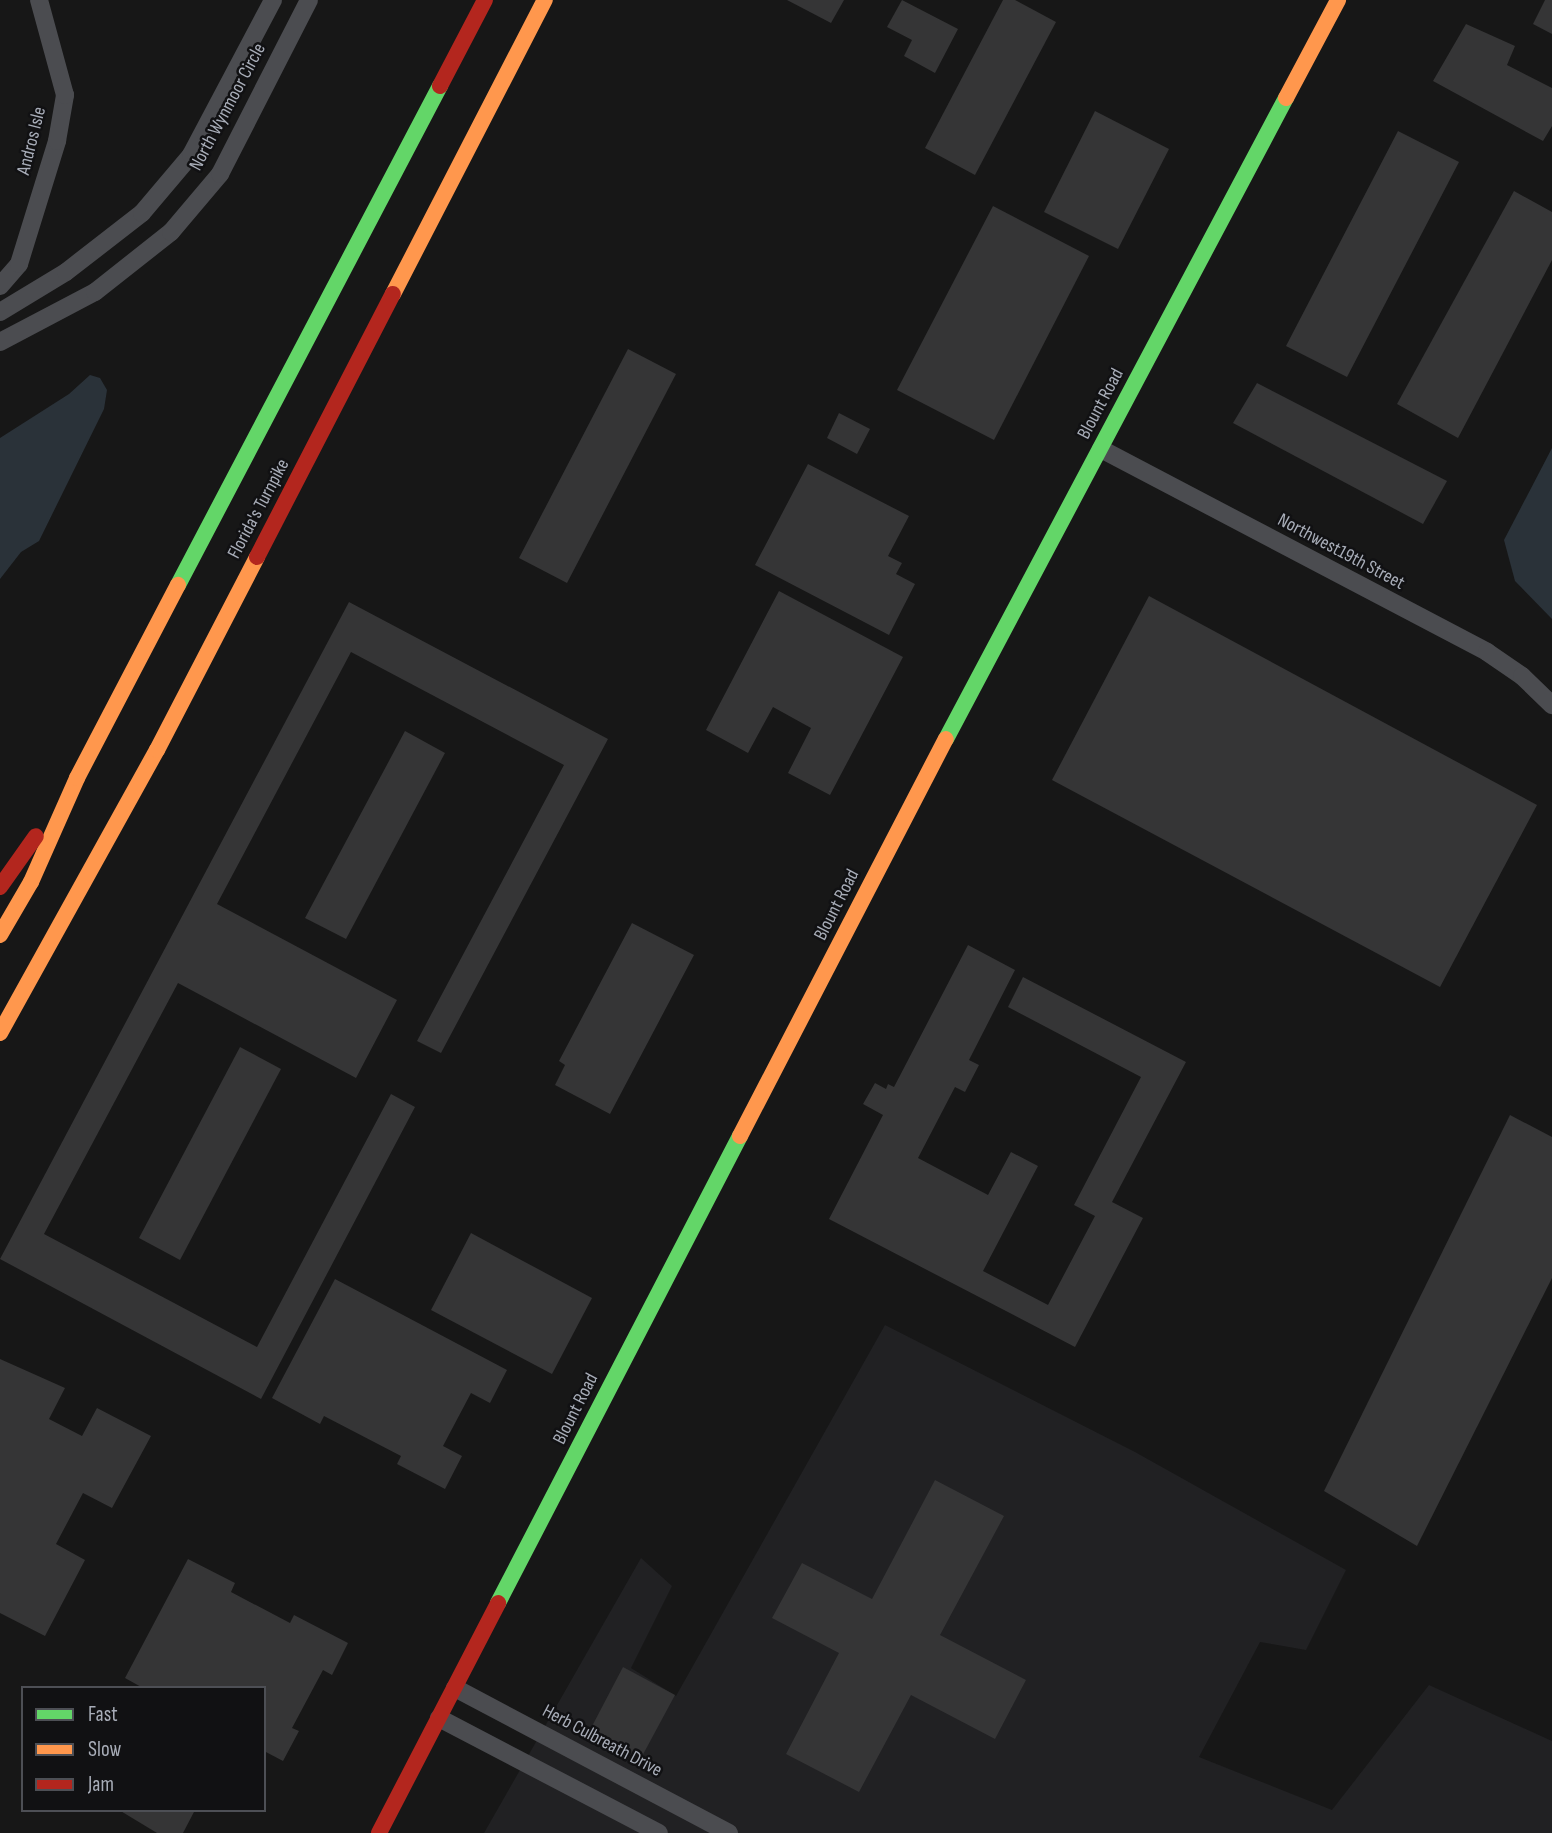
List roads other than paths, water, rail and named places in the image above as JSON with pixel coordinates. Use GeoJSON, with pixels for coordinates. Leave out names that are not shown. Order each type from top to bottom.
{"type":"FeatureCollection","features":[{"type":"Feature","properties":{"kind":"main road","name":"Florida's Turnpike"},"geometry":{"type":"LineString","coordinates":[[0,935],[30,882],[77,778],[485,0]]}},
{"type":"Feature","properties":{"kind":"main road","name":"Florida's Turnpike"},"geometry":{"type":"LineString","coordinates":[[0,1033],[157,750],[545,0]]}},
{"type":"Feature","properties":{"kind":"main road","name":"Blount Road"},"geometry":{"type":"LineString","coordinates":[[379,1833],[1338,0]]}},
{"type":"Feature","properties":{"kind":"main road"},"geometry":{"type":"LineString","coordinates":[[0,887],[77,778]]}},
{"type":"Feature","properties":{"kind":"street","name":"Andros Isle"},"geometry":{"type":"LineString","coordinates":[[0,286],[19,264],[57,141],[65,94],[39,0]]}},
{"type":"Feature","properties":{"kind":"street","name":"North Wynmoor Circle"},"geometry":{"type":"LineString","coordinates":[[0,312],[66,272],[142,213],[191,155],[273,0]]}},
{"type":"Feature","properties":{"kind":"street","name":"North Wynmoor Circle"},"geometry":{"type":"LineString","coordinates":[[0,342],[95,292],[171,232],[220,174],[309,0]]}},
{"type":"Feature","properties":{"kind":"street","name":"Northwest19th Street"},"geometry":{"type":"LineString","coordinates":[[1101,449],[1487,652],[1522,676],[1552,705]]}},
{"type":"Feature","properties":{"kind":"street","name":"Herb Culbreath Drive"},"geometry":{"type":"LineString","coordinates":[[455,1688],[729,1833]]}},
{"type":"Feature","properties":{"kind":"street"},"geometry":{"type":"LineString","coordinates":[[439,1718],[659,1833]]}}]}
